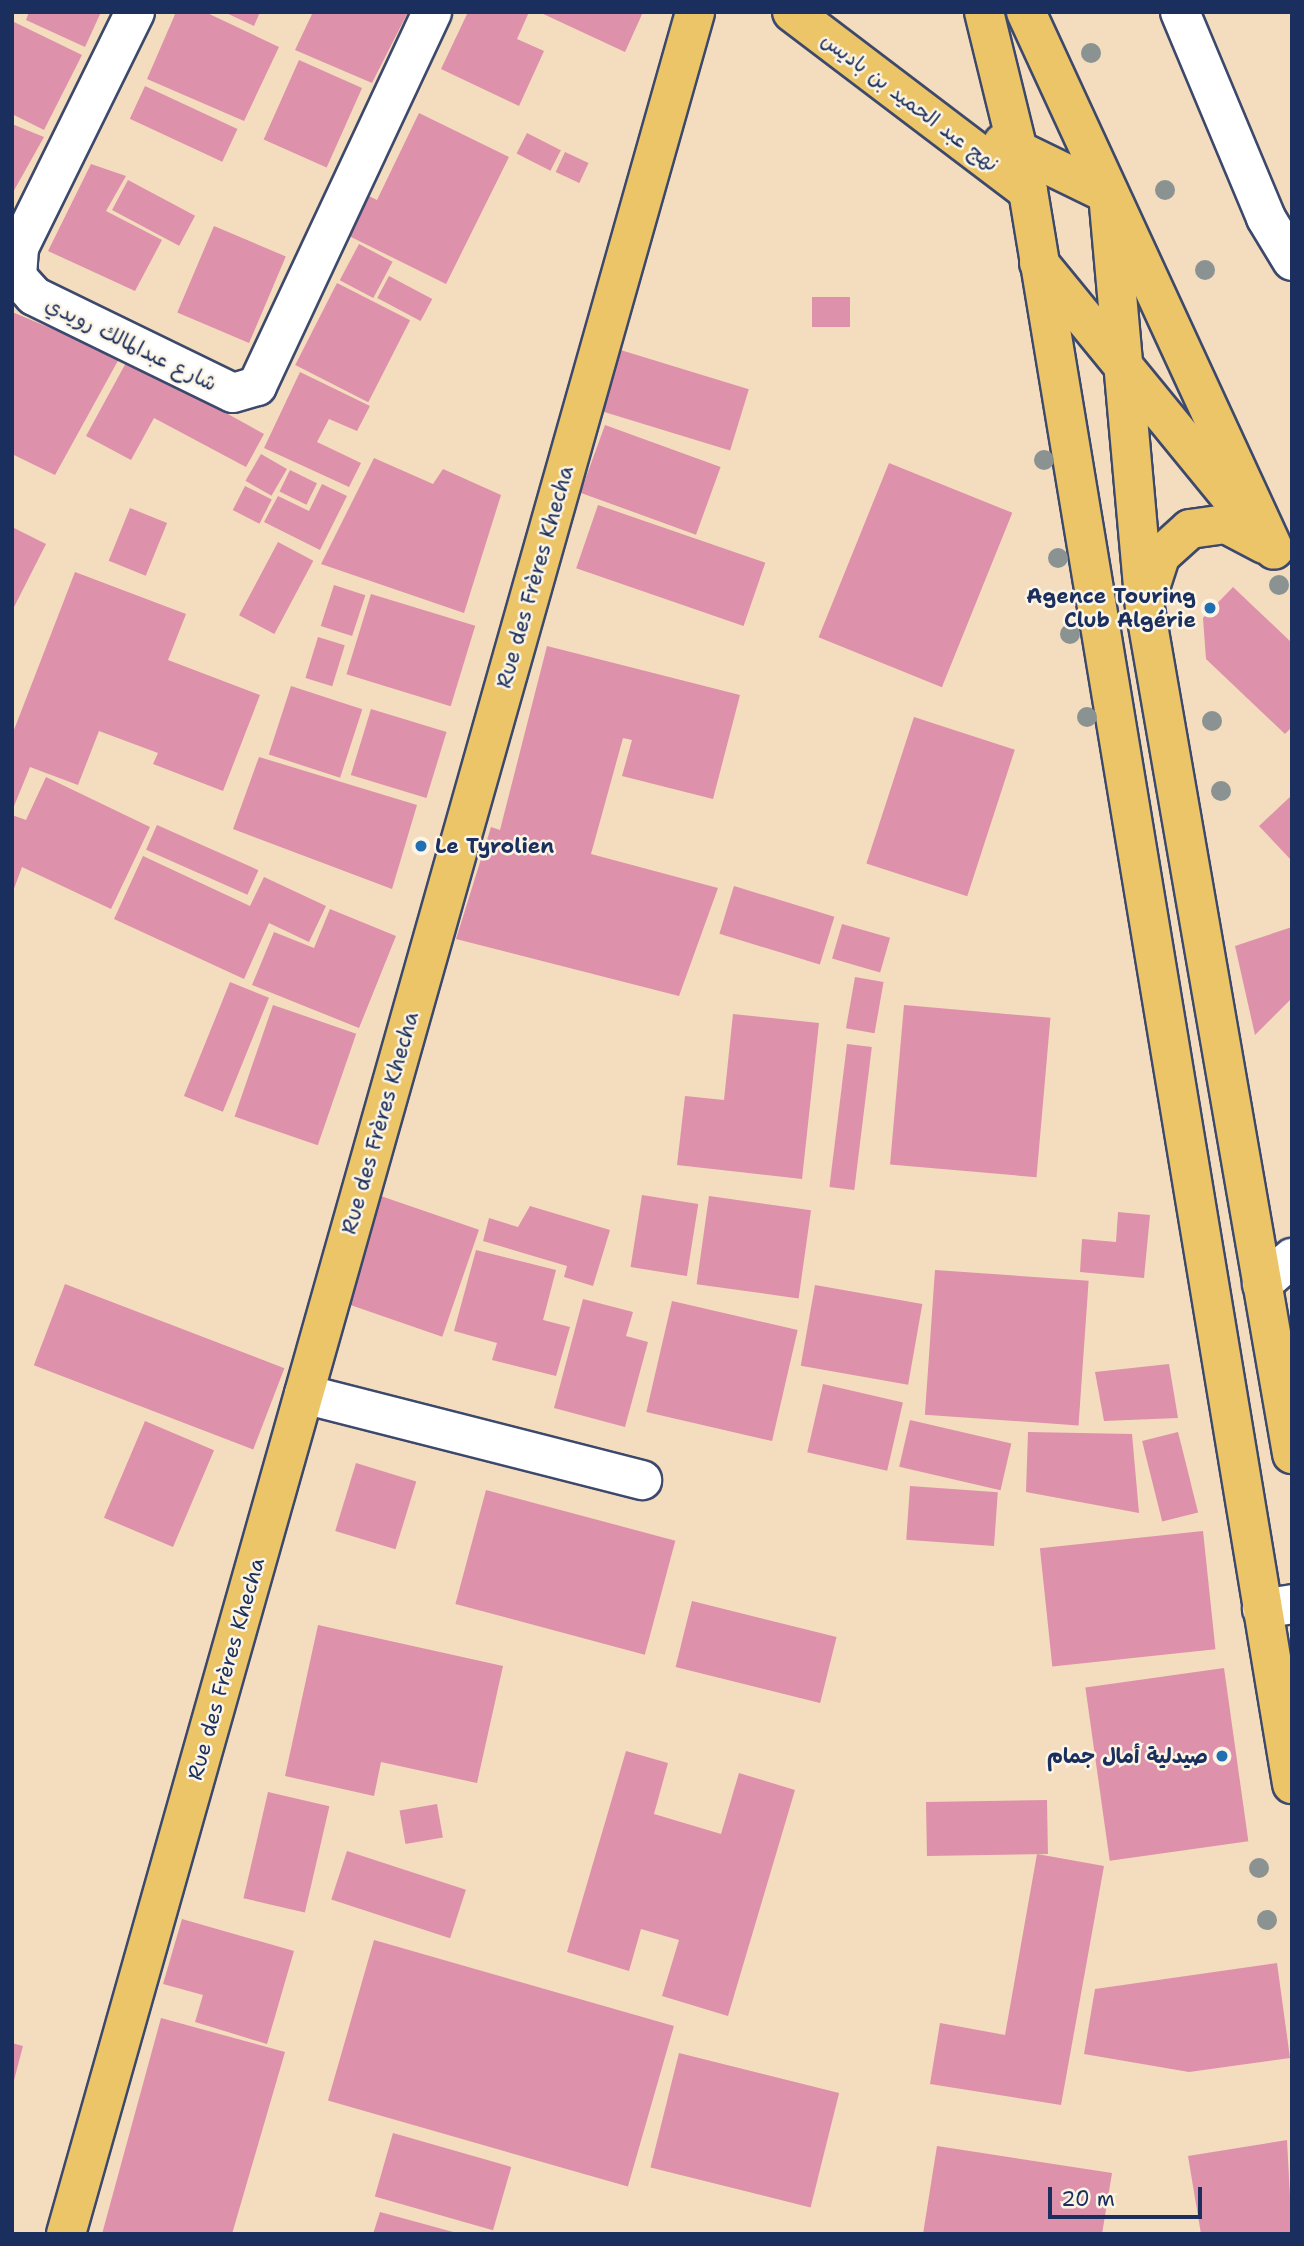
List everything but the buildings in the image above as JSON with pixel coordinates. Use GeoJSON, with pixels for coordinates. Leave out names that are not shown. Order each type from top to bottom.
{"type":"FeatureCollection","features":[{"type":"Feature","properties":{"kind":"main road","name":"Rue des Frères Khecha"},"geometry":{"type":"LineString","coordinates":[[66,2234],[695,12]]}},
{"type":"Feature","properties":{"kind":"main road","name":"نهج عبد الحميد بن باديس"},"geometry":{"type":"LineString","coordinates":[[792,12],[1028,191]]}},
{"type":"Feature","properties":{"kind":"main road"},"geometry":{"type":"LineString","coordinates":[[984,12],[1028,191],[1038,262],[1277,1607],[1292,1784]]}},
{"type":"Feature","properties":{"kind":"main road"},"geometry":{"type":"LineString","coordinates":[[1026,12],[1108,194],[1283,559]]}},
{"type":"Feature","properties":{"kind":"main road"},"geometry":{"type":"LineString","coordinates":[[934,120],[1018,148],[1108,194]]}},
{"type":"Feature","properties":{"kind":"main road"},"geometry":{"type":"LineString","coordinates":[[1108,194],[1145,608],[1292,1454]]}},
{"type":"Feature","properties":{"kind":"main road"},"geometry":{"type":"LineString","coordinates":[[1038,262],[1283,559]]}},
{"type":"Feature","properties":{"kind":"main road"},"geometry":{"type":"LineString","coordinates":[[1145,608],[1160,556],[1190,529],[1226,524],[1283,559]]}},
{"type":"Feature","properties":{"kind":"street","name":"شارع عبدالمالك رويدي"},"geometry":{"type":"LineString","coordinates":[[135,12],[19,248],[18,277],[34,296],[233,393],[257,386],[432,12]]}},
{"type":"Feature","properties":{"kind":"street"},"geometry":{"type":"LineString","coordinates":[[1180,12],[1266,218],[1292,261]]}},
{"type":"Feature","properties":{"kind":"street"},"geometry":{"type":"LineString","coordinates":[[1262,1284],[1292,1258]]}},
{"type":"Feature","properties":{"kind":"street"},"geometry":{"type":"LineString","coordinates":[[304,1394],[642,1480]]}},
{"type":"Feature","properties":{"kind":"place","name":"Agence Touring Club Algérie"},"geometry":{"type":"Point","coordinates":[1210,608]}},
{"type":"Feature","properties":{"kind":"place","name":"Le Tyrolien"},"geometry":{"type":"Point","coordinates":[421,846]}},
{"type":"Feature","properties":{"kind":"place","name":"صيدلية أمال جمام"},"geometry":{"type":"Point","coordinates":[1222,1756]}}]}
